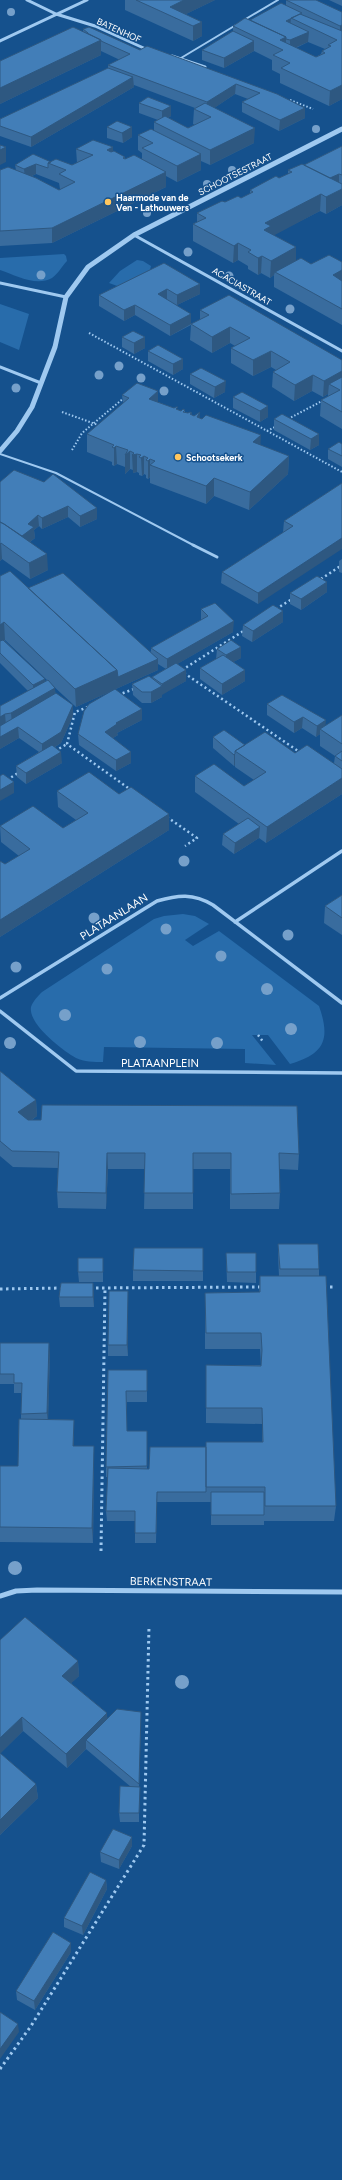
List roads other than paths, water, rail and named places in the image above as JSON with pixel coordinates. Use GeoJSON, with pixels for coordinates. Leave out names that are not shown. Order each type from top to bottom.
{"type":"FeatureCollection","features":[{"type":"Feature","properties":{"kind":"street","name":"BATENHOF"},"geometry":{"type":"LineString","coordinates":[[27,0],[56,14],[95,26],[150,50]]}},
{"type":"Feature","properties":{"kind":"street"},"geometry":{"type":"LineString","coordinates":[[0,41],[87,0]]}},
{"type":"Feature","properties":{"kind":"street"},"geometry":{"type":"LineString","coordinates":[[166,54],[209,69]]}},
{"type":"Feature","properties":{"kind":"street","name":"SCHOOTSESTRAAT"},"geometry":{"type":"LineString","coordinates":[[0,450],[21,425],[32,407],[55,347],[66,297],[88,266],[134,235],[342,129]]}},
{"type":"Feature","properties":{"kind":"street","name":"ACACIASTRAAT"},"geometry":{"type":"LineString","coordinates":[[134,235],[342,351]]}},
{"type":"Feature","properties":{"kind":"street"},"geometry":{"type":"LineString","coordinates":[[0,283],[66,297]]}},
{"type":"Feature","properties":{"kind":"street"},"geometry":{"type":"LineString","coordinates":[[0,367],[42,383]]}},
{"type":"Feature","properties":{"kind":"street"},"geometry":{"type":"LineString","coordinates":[[342,850],[235,922],[342,1003]]}},
{"type":"Feature","properties":{"kind":"street","name":"PLATAANLAAN"},"geometry":{"type":"LineString","coordinates":[[0,998],[157,901],[179,894],[190,895],[204,899],[235,922]]}},
{"type":"Feature","properties":{"kind":"street","name":"PLATAANPLEIN"},"geometry":{"type":"LineString","coordinates":[[0,1011],[76,1071],[342,1073]]}},
{"type":"Feature","properties":{"kind":"street","name":"BERKENSTRAAT"},"geometry":{"type":"LineString","coordinates":[[0,1596],[16,1591],[37,1590],[342,1592]]}},
{"type":"Feature","properties":{"kind":"lane"},"geometry":{"type":"LineString","coordinates":[[181,58],[278,0]]}},
{"type":"Feature","properties":{"kind":"lane"},"geometry":{"type":"LineString","coordinates":[[0,454],[56,473],[217,557]]}},
{"type":"Feature","properties":{"kind":"place","name":"Haarmode van de Ven - Lathouwers"},"geometry":{"type":"Point","coordinates":[108,202]}},
{"type":"Feature","properties":{"kind":"place","name":"Schootsekerk"},"geometry":{"type":"Point","coordinates":[178,457]}}]}
